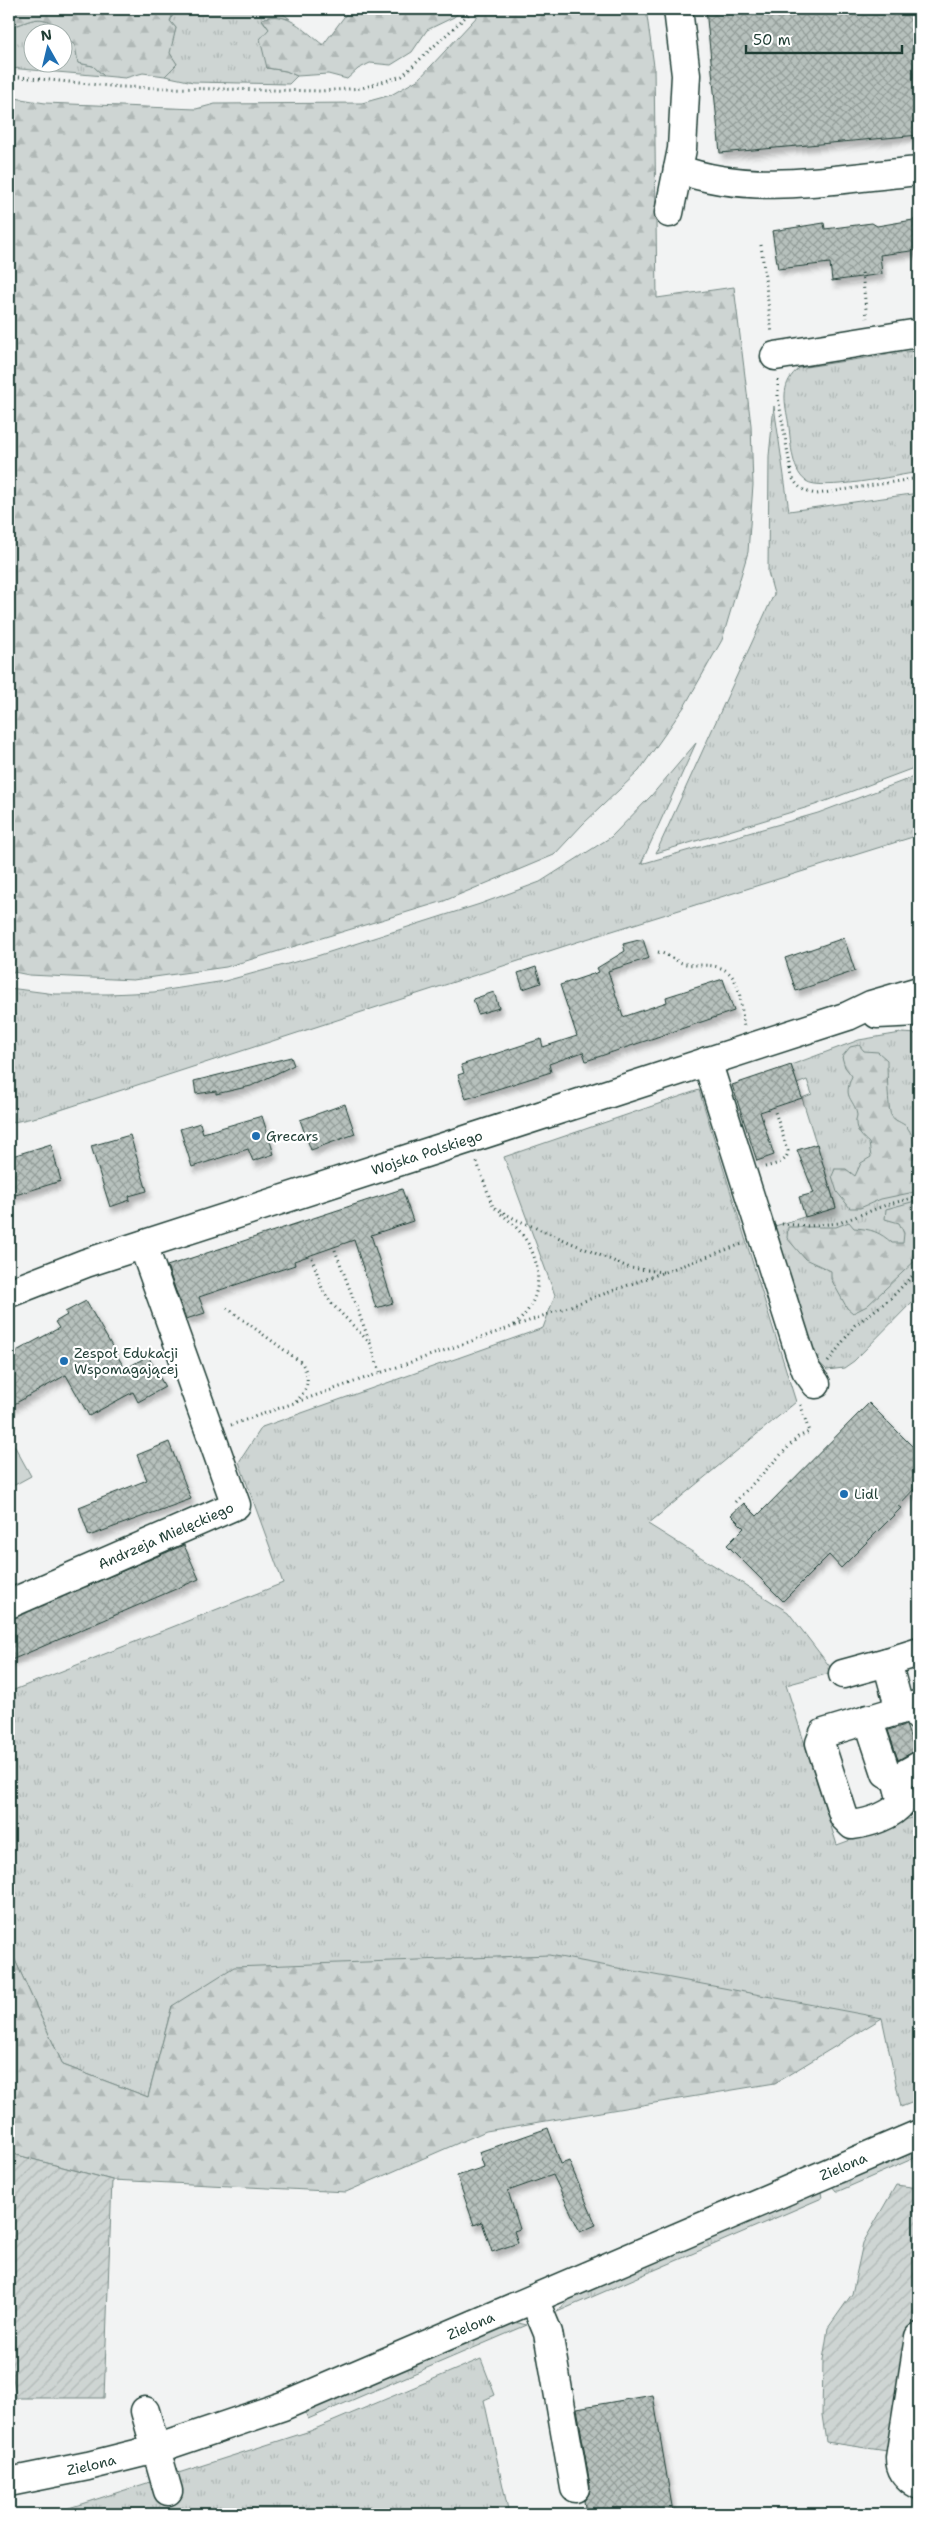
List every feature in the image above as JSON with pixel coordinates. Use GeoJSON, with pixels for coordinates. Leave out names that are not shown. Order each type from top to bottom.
{"type":"FeatureCollection","features":[{"type":"Feature","properties":{"kind":"street"},"geometry":{"type":"LineString","coordinates":[[669,214],[682,150],[686,75],[678,9]]}},
{"type":"Feature","properties":{"kind":"street"},"geometry":{"type":"LineString","coordinates":[[678,169],[714,179],[758,183],[919,171]]}},
{"type":"Feature","properties":{"kind":"street"},"geometry":{"type":"LineString","coordinates":[[775,356],[919,333]]}},
{"type":"Feature","properties":{"kind":"street","name":"Wojska Polskiego"},"geometry":{"type":"LineString","coordinates":[[9,1293],[60,1272],[848,1016],[871,1005],[919,990]]}},
{"type":"Feature","properties":{"kind":"street","name":"Wojska Polskiego"},"geometry":{"type":"LineString","coordinates":[[848,1016],[919,1012]]}},
{"type":"Feature","properties":{"kind":"street"},"geometry":{"type":"LineString","coordinates":[[707,1061],[740,1165],[772,1230],[800,1354],[806,1370],[816,1384]]}},
{"type":"Feature","properties":{"kind":"street","name":"Andrzeja Mielęckiego"},"geometry":{"type":"LineString","coordinates":[[9,1604],[236,1505],[143,1245]]}},
{"type":"Feature","properties":{"kind":"street"},"geometry":{"type":"LineString","coordinates":[[843,1674],[919,1652]]}},
{"type":"Feature","properties":{"kind":"street"},"geometry":{"type":"LineString","coordinates":[[868,1719],[886,1773],[896,1779],[902,1802],[896,1811],[862,1824],[852,1825],[844,1817],[820,1743],[824,1733],[868,1719],[909,1713],[887,1662]]}},
{"type":"Feature","properties":{"kind":"street"},"geometry":{"type":"LineString","coordinates":[[896,1779],[919,1766]]}},
{"type":"Feature","properties":{"kind":"street","name":"Zielona"},"geometry":{"type":"LineString","coordinates":[[9,2482],[88,2466],[156,2449],[283,2406],[919,2134]]}},
{"type":"Feature","properties":{"kind":"street"},"geometry":{"type":"LineString","coordinates":[[534,2299],[548,2333],[575,2488]]}},
{"type":"Feature","properties":{"kind":"street"},"geometry":{"type":"LineString","coordinates":[[919,2337],[900,2458],[902,2470],[910,2480],[919,2485]]}},
{"type":"Feature","properties":{"kind":"street"},"geometry":{"type":"LineString","coordinates":[[145,2411],[168,2491]]}},
{"type":"Feature","properties":{"kind":"path"},"geometry":{"type":"LineString","coordinates":[[9,76],[120,87],[321,91],[362,88],[402,76],[474,9]]}},
{"type":"Feature","properties":{"kind":"path"},"geometry":{"type":"LineString","coordinates":[[761,245],[780,406],[792,477],[797,486],[807,493],[817,494],[919,478]]}},
{"type":"Feature","properties":{"kind":"path"},"geometry":{"type":"LineString","coordinates":[[862,273],[870,341]]}},
{"type":"Feature","properties":{"kind":"path"},"geometry":{"type":"LineString","coordinates":[[658,952],[670,955],[683,963],[718,967],[734,976],[739,990],[745,1032]]}},
{"type":"Feature","properties":{"kind":"path"},"geometry":{"type":"LineString","coordinates":[[740,1165],[760,1169],[783,1162],[788,1157],[788,1151],[775,1112]]}},
{"type":"Feature","properties":{"kind":"path"},"geometry":{"type":"LineString","coordinates":[[468,1139],[493,1207],[517,1225],[526,1236],[534,1254],[538,1273],[533,1299],[522,1318],[511,1328]]}},
{"type":"Feature","properties":{"kind":"path"},"geometry":{"type":"LineString","coordinates":[[209,1432],[668,1272],[772,1230],[827,1226],[919,1196]]}},
{"type":"Feature","properties":{"kind":"path"},"geometry":{"type":"LineString","coordinates":[[493,1207],[515,1219],[630,1268],[651,1272],[668,1272]]}},
{"type":"Feature","properties":{"kind":"path"},"geometry":{"type":"LineString","coordinates":[[335,1250],[380,1372]]}},
{"type":"Feature","properties":{"kind":"path"},"geometry":{"type":"LineString","coordinates":[[312,1258],[323,1291],[332,1304],[370,1343]]}},
{"type":"Feature","properties":{"kind":"path"},"geometry":{"type":"LineString","coordinates":[[816,1384],[855,1325],[891,1298],[919,1269]]}},
{"type":"Feature","properties":{"kind":"path"},"geometry":{"type":"LineString","coordinates":[[226,1308],[302,1363],[307,1373],[308,1383],[305,1393],[295,1403]]}},
{"type":"Feature","properties":{"kind":"green space"},"geometry":{"type":"Polygon","coordinates":[[[9,9],[175,9],[170,21],[176,28],[170,53],[177,64],[165,76],[143,73],[125,78],[104,76],[93,66],[78,63],[75,45],[72,43],[72,22],[50,22],[36,19],[22,22],[18,25],[9,18],[9,9]]]}},
{"type":"Feature","properties":{"kind":"green space"},"geometry":{"type":"Polygon","coordinates":[[[175,9],[277,9],[290,19],[270,16],[262,20],[269,29],[267,68],[286,71],[297,76],[289,84],[193,82],[165,76],[177,64],[169,53],[176,28],[170,21],[175,9]]]}},
{"type":"Feature","properties":{"kind":"green space"},"geometry":{"type":"Polygon","coordinates":[[[350,9],[463,9],[454,17],[427,30],[412,52],[391,65],[370,63],[358,69],[347,79],[328,74],[297,76],[286,71],[267,68],[260,39],[269,29],[262,19],[279,17],[287,19],[323,45],[350,9]]]}},
{"type":"Feature","properties":{"kind":"green space"},"geometry":{"type":"Polygon","coordinates":[[[484,9],[646,9],[654,66],[657,298],[734,287],[751,425],[753,485],[748,552],[722,640],[684,707],[639,771],[583,824],[554,855],[444,901],[226,967],[133,980],[29,975],[9,971],[9,97],[45,103],[196,109],[215,104],[362,103],[391,95],[419,79],[484,9]]]}},
{"type":"Feature","properties":{"kind":"green space"},"geometry":{"type":"Polygon","coordinates":[[[9,18],[18,25],[22,23],[22,69],[9,68],[9,18]]]}},
{"type":"Feature","properties":{"kind":"green space"},"geometry":{"type":"Polygon","coordinates":[[[36,19],[50,22],[26,22],[36,19]]]}},
{"type":"Feature","properties":{"kind":"green space"},"geometry":{"type":"Polygon","coordinates":[[[72,43],[75,45],[78,63],[93,66],[104,76],[56,72],[72,72],[72,43]]]}},
{"type":"Feature","properties":{"kind":"green space"},"geometry":{"type":"Polygon","coordinates":[[[919,350],[919,472],[843,484],[814,484],[806,481],[801,476],[794,461],[785,405],[785,392],[789,379],[793,374],[799,368],[919,350]]]}},
{"type":"Feature","properties":{"kind":"green space"},"geometry":{"type":"Polygon","coordinates":[[[774,406],[789,511],[919,493],[919,766],[815,805],[656,853],[774,594],[768,572],[769,456],[774,406]]]}},
{"type":"Feature","properties":{"kind":"green space"},"geometry":{"type":"Polygon","coordinates":[[[696,743],[641,864],[818,813],[919,775],[919,835],[577,942],[42,1116],[9,1123],[9,988],[55,994],[109,994],[154,992],[225,981],[317,956],[480,904],[540,882],[611,837],[651,796],[696,743]]]}},
{"type":"Feature","properties":{"kind":"green space"},"geometry":{"type":"Polygon","coordinates":[[[901,1033],[919,1034],[919,1295],[854,1361],[844,1368],[827,1370],[815,1359],[775,1226],[836,1207],[802,1098],[812,1094],[807,1080],[797,1084],[791,1065],[859,1040],[901,1033]]]}},
{"type":"Feature","properties":{"kind":"green space"},"geometry":{"type":"Polygon","coordinates":[[[859,1045],[864,1051],[878,1052],[887,1060],[888,1098],[891,1115],[907,1127],[919,1142],[919,1191],[881,1199],[860,1208],[850,1208],[837,1192],[832,1176],[835,1169],[846,1169],[855,1176],[861,1163],[871,1157],[869,1143],[860,1134],[856,1126],[856,1109],[848,1094],[852,1076],[845,1067],[842,1057],[850,1047],[859,1045]]]}},
{"type":"Feature","properties":{"kind":"green space"},"geometry":{"type":"Polygon","coordinates":[[[699,1090],[796,1402],[648,1524],[788,1612],[834,1672],[786,1685],[837,1845],[919,1815],[919,2100],[901,2107],[882,2018],[172,2006],[148,2097],[63,2065],[9,1947],[9,1692],[283,1583],[239,1462],[262,1427],[543,1328],[555,1295],[504,1157],[699,1090]]]}},
{"type":"Feature","properties":{"kind":"green space"},"geometry":{"type":"Polygon","coordinates":[[[919,1200],[919,1257],[867,1306],[853,1313],[847,1308],[831,1279],[831,1271],[805,1259],[787,1238],[788,1227],[836,1227],[849,1222],[854,1228],[875,1232],[892,1243],[903,1243],[904,1233],[899,1223],[885,1219],[886,1209],[919,1200]]]}},
{"type":"Feature","properties":{"kind":"green space"},"geometry":{"type":"Polygon","coordinates":[[[9,1436],[31,1476],[9,1488],[9,1436]]]}},
{"type":"Feature","properties":{"kind":"green space"},"geometry":{"type":"Polygon","coordinates":[[[9,1947],[63,2065],[148,2097],[172,2006],[234,1967],[549,1955],[882,2018],[775,2083],[486,2131],[346,2192],[112,2180],[9,2153],[9,1947]]]}},
{"type":"Feature","properties":{"kind":"green space"},"geometry":{"type":"Polygon","coordinates":[[[918,2148],[919,2156],[839,2191],[836,2191],[832,2186],[918,2148]]]}},
{"type":"Feature","properties":{"kind":"green space"},"geometry":{"type":"Polygon","coordinates":[[[9,2153],[112,2180],[104,2398],[16,2398],[9,2349],[9,2153]]]}},
{"type":"Feature","properties":{"kind":"green space"},"geometry":{"type":"Polygon","coordinates":[[[896,2185],[919,2188],[919,2288],[894,2452],[826,2442],[822,2415],[823,2360],[828,2328],[852,2294],[863,2243],[896,2185]]]}},
{"type":"Feature","properties":{"kind":"green space"},"geometry":{"type":"Polygon","coordinates":[[[817,2191],[821,2192],[822,2198],[557,2312],[570,2298],[817,2191]]]}},
{"type":"Feature","properties":{"kind":"green space"},"geometry":{"type":"Polygon","coordinates":[[[514,2322],[527,2325],[308,2419],[304,2409],[514,2322]]]}},
{"type":"Feature","properties":{"kind":"green space"},"geometry":{"type":"Polygon","coordinates":[[[481,2359],[495,2395],[484,2400],[509,2514],[50,2514],[310,2431],[481,2359]]]}},
{"type":"Feature","properties":{"kind":"building"},"geometry":{"type":"Polygon","coordinates":[[[706,9],[915,9],[919,58],[919,135],[720,153],[706,9]]]}},
{"type":"Feature","properties":{"kind":"building"},"geometry":{"type":"Polygon","coordinates":[[[919,219],[919,250],[880,255],[882,274],[832,281],[830,263],[778,269],[772,231],[824,223],[825,229],[872,223],[877,226],[919,219]]]}},
{"type":"Feature","properties":{"kind":"building"},"geometry":{"type":"Polygon","coordinates":[[[844,938],[855,971],[796,991],[785,958],[844,938]]]}},
{"type":"Feature","properties":{"kind":"building"},"geometry":{"type":"Polygon","coordinates":[[[643,939],[649,958],[608,971],[623,1017],[667,1002],[666,997],[723,979],[734,1011],[586,1061],[583,1052],[549,1064],[551,1072],[466,1099],[458,1075],[464,1073],[461,1065],[541,1039],[543,1047],[577,1036],[560,985],[599,972],[597,968],[625,951],[623,944],[643,939]]]}},
{"type":"Feature","properties":{"kind":"building"},"geometry":{"type":"Polygon","coordinates":[[[536,967],[541,983],[523,989],[518,973],[536,967]]]}},
{"type":"Feature","properties":{"kind":"building"},"geometry":{"type":"Polygon","coordinates":[[[494,992],[499,1008],[478,1014],[473,999],[494,992]]]}},
{"type":"Feature","properties":{"kind":"building"},"geometry":{"type":"Polygon","coordinates":[[[291,1057],[294,1065],[251,1086],[216,1094],[216,1091],[196,1094],[194,1081],[291,1057]]]}},
{"type":"Feature","properties":{"kind":"building"},"geometry":{"type":"Polygon","coordinates":[[[791,1065],[802,1098],[760,1112],[774,1155],[757,1161],[732,1085],[791,1065]]]}},
{"type":"Feature","properties":{"kind":"building"},"geometry":{"type":"Polygon","coordinates":[[[345,1104],[355,1134],[311,1150],[300,1120],[345,1104]]]}},
{"type":"Feature","properties":{"kind":"building"},"geometry":{"type":"Polygon","coordinates":[[[262,1116],[274,1154],[253,1161],[248,1149],[192,1167],[180,1129],[200,1123],[203,1133],[262,1116]]]}},
{"type":"Feature","properties":{"kind":"building"},"geometry":{"type":"Polygon","coordinates":[[[130,1135],[147,1191],[129,1196],[130,1200],[110,1207],[91,1146],[130,1135]]]}},
{"type":"Feature","properties":{"kind":"building"},"geometry":{"type":"Polygon","coordinates":[[[51,1144],[61,1181],[9,1197],[9,1157],[51,1144]]]}},
{"type":"Feature","properties":{"kind":"building"},"geometry":{"type":"Polygon","coordinates":[[[817,1144],[836,1208],[805,1217],[799,1197],[814,1193],[797,1150],[817,1144]]]}},
{"type":"Feature","properties":{"kind":"building"},"geometry":{"type":"Polygon","coordinates":[[[402,1189],[413,1221],[371,1235],[393,1303],[376,1308],[354,1240],[294,1261],[295,1265],[199,1297],[205,1313],[186,1319],[167,1266],[402,1189]]]}},
{"type":"Feature","properties":{"kind":"building","name":"Zespoł Edukacji Wspomagającej"},"geometry":{"type":"Polygon","coordinates":[[[86,1301],[125,1369],[148,1356],[165,1387],[138,1402],[133,1392],[89,1416],[66,1375],[9,1407],[9,1355],[59,1328],[55,1322],[67,1315],[65,1312],[86,1301]]]}},
{"type":"Feature","properties":{"kind":"building","name":"Lidl"},"geometry":{"type":"Polygon","coordinates":[[[869,1403],[919,1453],[919,1484],[898,1506],[901,1508],[841,1568],[829,1555],[783,1601],[727,1545],[744,1528],[731,1515],[744,1503],[757,1516],[869,1403]]]}},
{"type":"Feature","properties":{"kind":"building"},"geometry":{"type":"Polygon","coordinates":[[[169,1442],[191,1499],[89,1536],[79,1507],[147,1480],[137,1455],[169,1442]]]}},
{"type":"Feature","properties":{"kind":"building"},"geometry":{"type":"Polygon","coordinates":[[[184,1545],[199,1579],[9,1661],[9,1619],[184,1545]]]}},
{"type":"Feature","properties":{"kind":"building"},"geometry":{"type":"Polygon","coordinates":[[[906,1725],[915,1751],[898,1760],[888,1730],[906,1725]]]}},
{"type":"Feature","properties":{"kind":"building"},"geometry":{"type":"Polygon","coordinates":[[[548,2128],[561,2164],[569,2161],[596,2225],[580,2232],[553,2175],[508,2191],[520,2229],[514,2231],[518,2243],[492,2252],[482,2222],[474,2225],[457,2176],[484,2167],[479,2152],[548,2128]]]}},
{"type":"Feature","properties":{"kind":"building"},"geometry":{"type":"Polygon","coordinates":[[[653,2395],[673,2512],[657,2514],[586,2514],[584,2501],[589,2494],[590,2485],[577,2408],[653,2395]]]}},
{"type":"Feature","properties":{"kind":"place","name":"Grecars"},"geometry":{"type":"Point","coordinates":[256,1136]}},
{"type":"Feature","properties":{"kind":"place","name":"Zespoł Edukacji Wspomagającej"},"geometry":{"type":"Point","coordinates":[64,1361]}},
{"type":"Feature","properties":{"kind":"place","name":"Lidl"},"geometry":{"type":"Point","coordinates":[844,1494]}}]}
